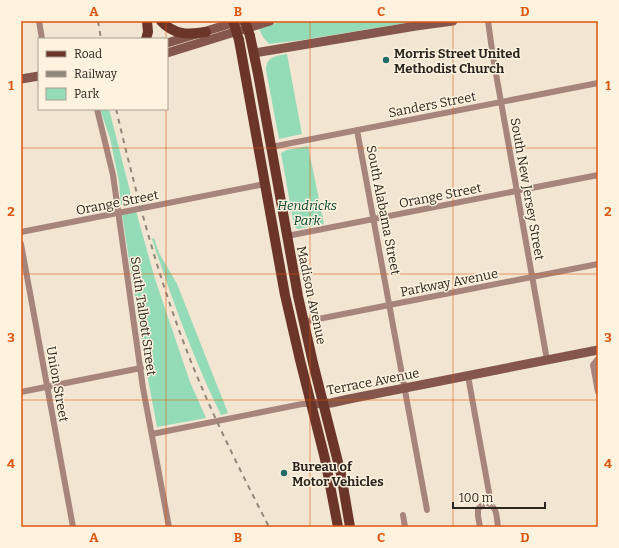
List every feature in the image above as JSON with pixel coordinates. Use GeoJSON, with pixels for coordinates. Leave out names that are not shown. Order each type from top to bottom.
{"type":"FeatureCollection","features":[{"type":"Feature","properties":{"kind":"main road"},"geometry":{"type":"LineString","coordinates":[[146,21],[148,32],[146,38]]}},
{"type":"Feature","properties":{"kind":"main road"},"geometry":{"type":"LineString","coordinates":[[161,21],[168,28],[179,33],[193,34],[206,32]]}},
{"type":"Feature","properties":{"kind":"main road","name":"Madison Avenue"},"geometry":{"type":"LineString","coordinates":[[233,21],[239,40],[290,316],[325,459],[338,527]]}},
{"type":"Feature","properties":{"kind":"main road"},"geometry":{"type":"LineString","coordinates":[[168,43],[239,21]]}},
{"type":"Feature","properties":{"kind":"main road","name":"Madison Avenue"},"geometry":{"type":"LineString","coordinates":[[245,21],[254,53],[303,322],[341,474],[350,527]]}},
{"type":"Feature","properties":{"kind":"main road"},"geometry":{"type":"LineString","coordinates":[[168,53],[270,21]]}},
{"type":"Feature","properties":{"kind":"main road"},"geometry":{"type":"LineString","coordinates":[[254,53],[453,21]]}},
{"type":"Feature","properties":{"kind":"main road"},"geometry":{"type":"LineString","coordinates":[[21,79],[38,76]]}},
{"type":"Feature","properties":{"kind":"main road","name":"Terrace Avenue"},"geometry":{"type":"LineString","coordinates":[[311,404],[324,404],[598,350]]}},
{"type":"Feature","properties":{"kind":"street"},"geometry":{"type":"LineString","coordinates":[[38,21],[42,38]]}},
{"type":"Feature","properties":{"kind":"street","name":"South New Jersey Street"},"geometry":{"type":"LineString","coordinates":[[488,21],[547,360]]}},
{"type":"Feature","properties":{"kind":"street","name":"Sanders Street"},"geometry":{"type":"LineString","coordinates":[[271,147],[598,82]]}},
{"type":"Feature","properties":{"kind":"street","name":"South Talbott Street"},"geometry":{"type":"LineString","coordinates":[[97,110],[113,175],[141,368],[169,527]]}},
{"type":"Feature","properties":{"kind":"street","name":"South Alabama Street"},"geometry":{"type":"LineString","coordinates":[[358,130],[428,510]]}},
{"type":"Feature","properties":{"kind":"street","name":"Orange Street"},"geometry":{"type":"LineString","coordinates":[[287,236],[598,175]]}},
{"type":"Feature","properties":{"kind":"street","name":"Orange Street"},"geometry":{"type":"LineString","coordinates":[[21,232],[265,184]]}},
{"type":"Feature","properties":{"kind":"street","name":"Union Street"},"geometry":{"type":"LineString","coordinates":[[21,244],[73,527]]}},
{"type":"Feature","properties":{"kind":"street","name":"Parkway Avenue"},"geometry":{"type":"LineString","coordinates":[[303,322],[598,264]]}},
{"type":"Feature","properties":{"kind":"street"},"geometry":{"type":"LineString","coordinates":[[598,359],[593,365],[598,392]]}},
{"type":"Feature","properties":{"kind":"street"},"geometry":{"type":"LineString","coordinates":[[21,392],[141,368]]}},
{"type":"Feature","properties":{"kind":"street"},"geometry":{"type":"LineString","coordinates":[[468,376],[490,498],[478,509],[480,527]]}},
{"type":"Feature","properties":{"kind":"street","name":"Terrace Avenue"},"geometry":{"type":"LineString","coordinates":[[152,434],[302,404],[311,404]]}},
{"type":"Feature","properties":{"kind":"street"},"geometry":{"type":"LineString","coordinates":[[485,502],[493,505],[498,527]]}},
{"type":"Feature","properties":{"kind":"street"},"geometry":{"type":"LineString","coordinates":[[403,515],[405,527]]}},
{"type":"Feature","properties":{"kind":"green space"},"geometry":{"type":"Polygon","coordinates":[[[282,21],[418,21],[269,44],[259,29],[282,21]]]}},
{"type":"Feature","properties":{"kind":"green space"},"geometry":{"type":"Polygon","coordinates":[[[287,54],[302,134],[279,139],[266,66],[272,58],[287,54]]]}},
{"type":"Feature","properties":{"kind":"green space"},"geometry":{"type":"Polygon","coordinates":[[[100,110],[109,110],[133,203],[121,205],[119,182],[110,138],[100,110]]]}},
{"type":"Feature","properties":{"kind":"green space","name":"Hendricks Park"},"geometry":{"type":"Polygon","coordinates":[[[308,146],[324,224],[298,229],[294,225],[281,153],[287,150],[308,146]]]}},
{"type":"Feature","properties":{"kind":"green space"},"geometry":{"type":"Polygon","coordinates":[[[136,211],[155,279],[190,382],[206,418],[157,427],[145,363],[122,214],[136,211]]]}},
{"type":"Feature","properties":{"kind":"green space"},"geometry":{"type":"Polygon","coordinates":[[[154,238],[159,253],[177,284],[228,413],[221,415],[201,372],[167,284],[152,239],[154,238]]]}},
{"type":"Feature","properties":{"kind":"railway"},"geometry":{"type":"LineString","coordinates":[[98,21],[101,38]]}},
{"type":"Feature","properties":{"kind":"railway"},"geometry":{"type":"LineString","coordinates":[[116,110],[148,236],[178,328],[199,381],[218,423],[269,527]]}},
{"type":"Feature","properties":{"kind":"place","name":"Morris Street United Methodist Church"},"geometry":{"type":"Point","coordinates":[386,60]}},
{"type":"Feature","properties":{"kind":"place","name":"Bureau of Motor Vehicles"},"geometry":{"type":"Point","coordinates":[284,473]}}]}
